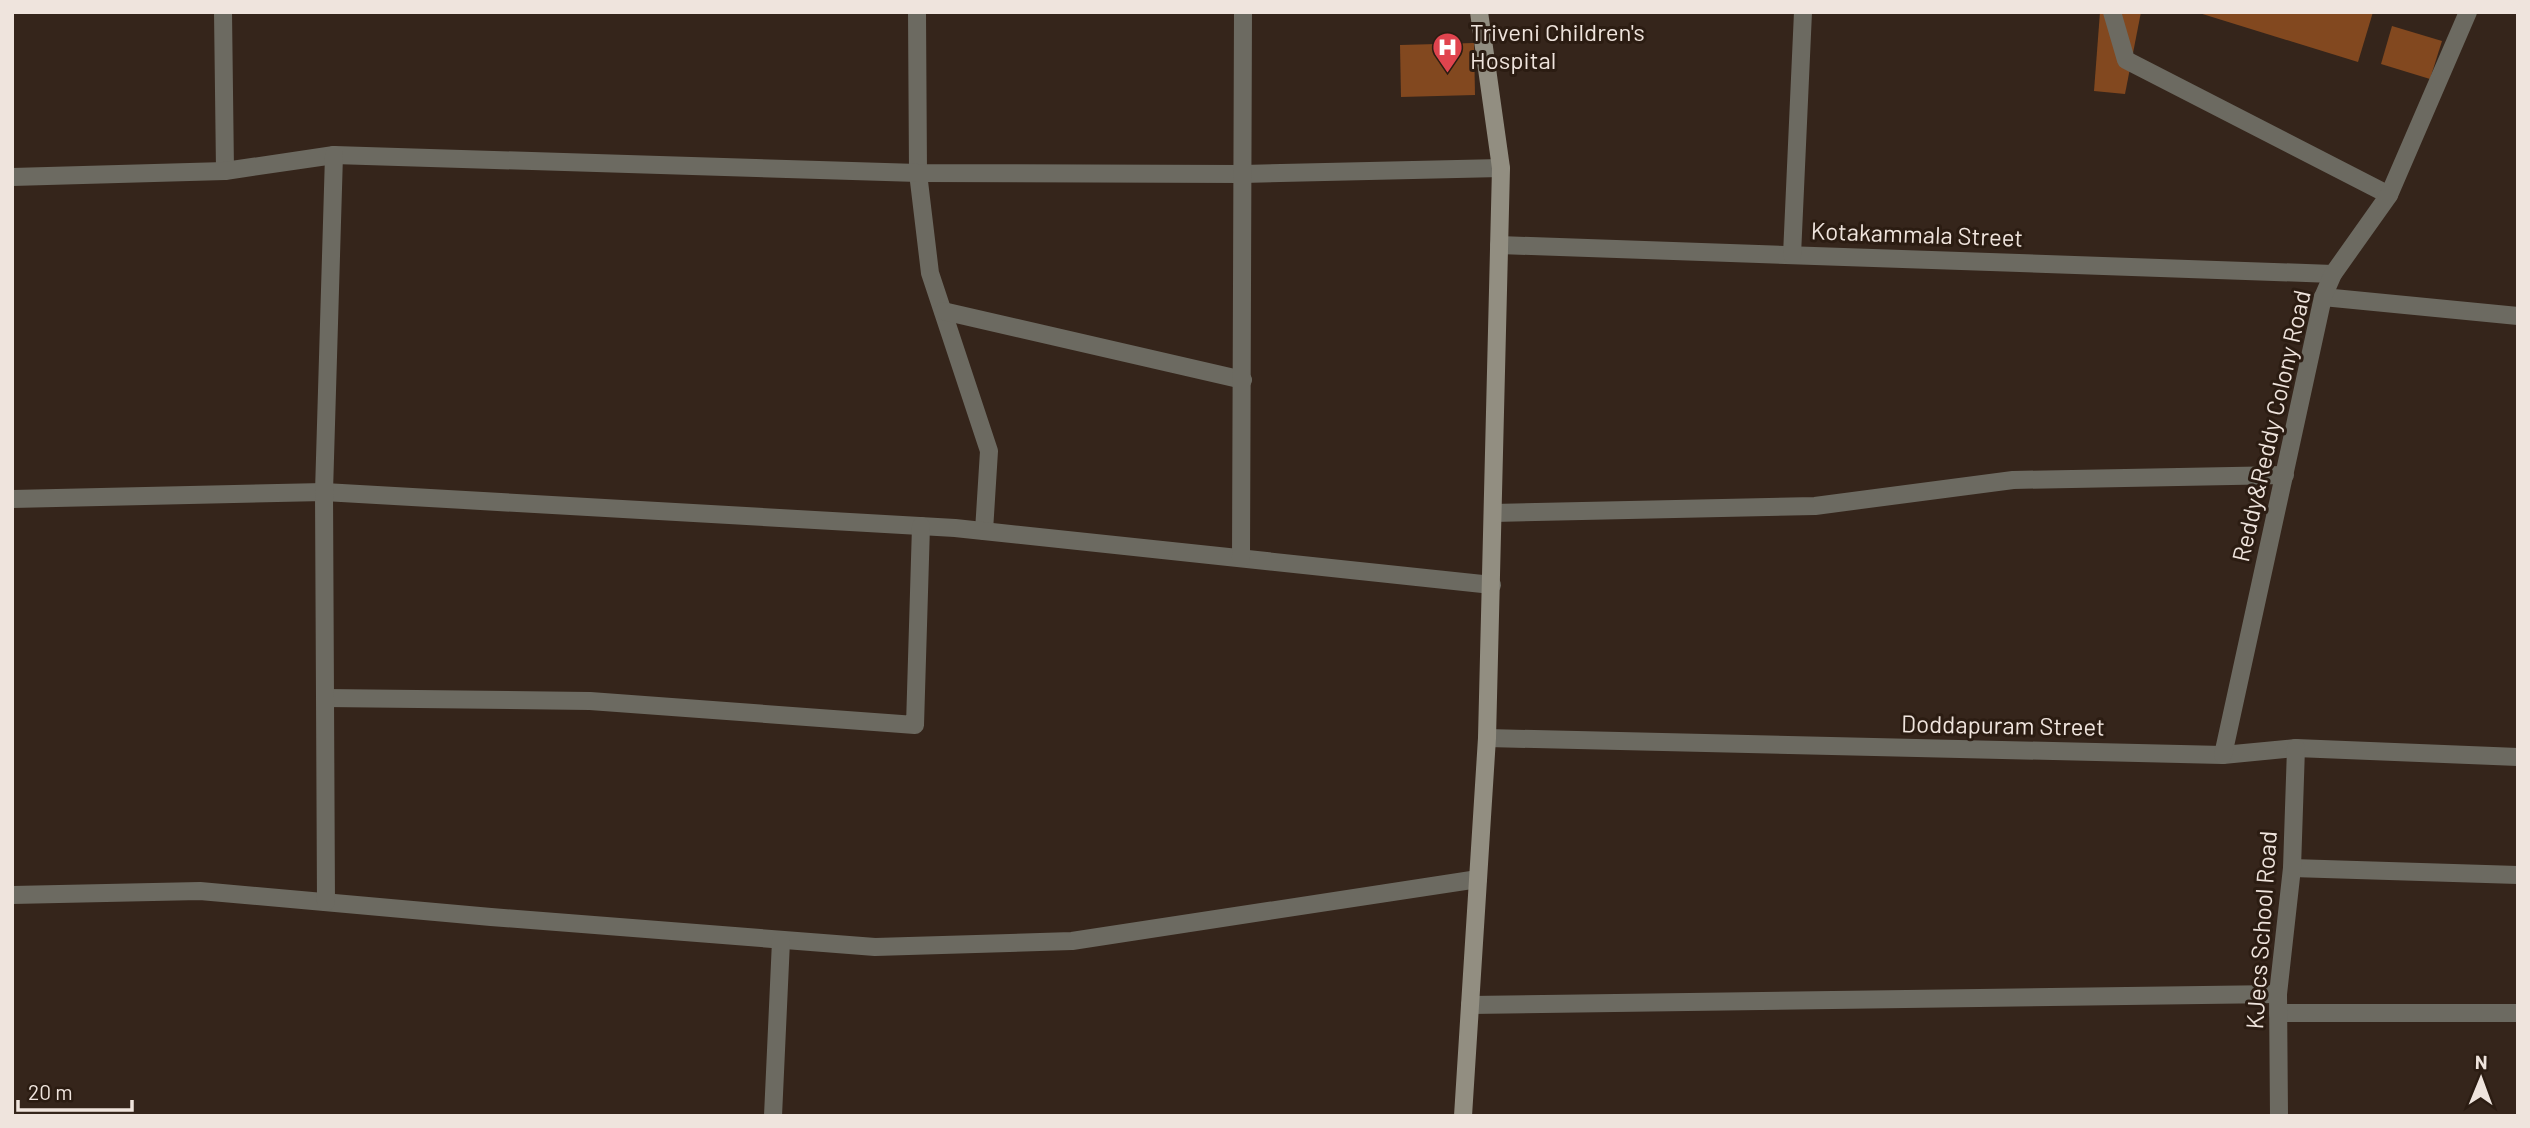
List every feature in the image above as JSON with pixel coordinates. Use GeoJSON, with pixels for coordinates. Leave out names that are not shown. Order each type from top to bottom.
{"type":"FeatureCollection","features":[{"type":"Feature","properties":{"kind":"street"},"geometry":{"type":"LineString","coordinates":[[223,12],[225,171]]}},
{"type":"Feature","properties":{"kind":"street"},"geometry":{"type":"LineString","coordinates":[[917,12],[918,173],[930,273],[989,452],[984,531]]}},
{"type":"Feature","properties":{"kind":"street"},"geometry":{"type":"LineString","coordinates":[[1241,558],[1243,12]]}},
{"type":"Feature","properties":{"kind":"street"},"geometry":{"type":"LineString","coordinates":[[1463,1116],[1487,738],[1501,168],[1479,12]]}},
{"type":"Feature","properties":{"kind":"street"},"geometry":{"type":"LineString","coordinates":[[1792,255],[1803,12]]}},
{"type":"Feature","properties":{"kind":"street"},"geometry":{"type":"LineString","coordinates":[[2112,12],[2126,60],[2389,195]]}},
{"type":"Feature","properties":{"kind":"street","name":"Reddy&Reddy Colony Road"},"geometry":{"type":"LineString","coordinates":[[2224,755],[2323,296],[2333,274],[2389,195],[2468,12]]}},
{"type":"Feature","properties":{"kind":"street"},"geometry":{"type":"LineString","coordinates":[[326,902],[324,492],[334,155]]}},
{"type":"Feature","properties":{"kind":"street"},"geometry":{"type":"LineString","coordinates":[[12,177],[225,171],[334,155],[918,173],[1243,174],[1501,168]]}},
{"type":"Feature","properties":{"kind":"street","name":"Kotakammala Street"},"geometry":{"type":"LineString","coordinates":[[1499,245],[2333,274]]}},
{"type":"Feature","properties":{"kind":"street"},"geometry":{"type":"LineString","coordinates":[[2323,296],[2518,316]]}},
{"type":"Feature","properties":{"kind":"street"},"geometry":{"type":"LineString","coordinates":[[943,311],[1243,380]]}},
{"type":"Feature","properties":{"kind":"street"},"geometry":{"type":"LineString","coordinates":[[1493,513],[1815,506],[2013,480],[2285,475]]}},
{"type":"Feature","properties":{"kind":"street"},"geometry":{"type":"LineString","coordinates":[[12,499],[324,492],[921,526],[1492,585]]}},
{"type":"Feature","properties":{"kind":"street"},"geometry":{"type":"LineString","coordinates":[[325,698],[590,701],[915,725],[921,526]]}},
{"type":"Feature","properties":{"kind":"street","name":"Doddapuram Street"},"geometry":{"type":"LineString","coordinates":[[1487,738],[2224,755],[2296,748],[2518,757]]}},
{"type":"Feature","properties":{"kind":"street","name":"KJecs School Road"},"geometry":{"type":"LineString","coordinates":[[2279,1116],[2278,995],[2292,868],[2296,748]]}},
{"type":"Feature","properties":{"kind":"street"},"geometry":{"type":"LineString","coordinates":[[2292,868],[2518,875]]}},
{"type":"Feature","properties":{"kind":"street"},"geometry":{"type":"LineString","coordinates":[[12,895],[200,891],[876,947],[1072,941],[1478,879]]}},
{"type":"Feature","properties":{"kind":"street"},"geometry":{"type":"LineString","coordinates":[[773,1116],[781,941]]}},
{"type":"Feature","properties":{"kind":"street"},"geometry":{"type":"LineString","coordinates":[[1470,1005],[2278,995]]}},
{"type":"Feature","properties":{"kind":"street"},"geometry":{"type":"LineString","coordinates":[[2278,1013],[2518,1013]]}},
{"type":"Feature","properties":{"kind":"building"},"geometry":{"type":"Polygon","coordinates":[[[2100,12],[2141,12],[2125,94],[2094,91],[2100,12]]]}},
{"type":"Feature","properties":{"kind":"building"},"geometry":{"type":"Polygon","coordinates":[[[2196,12],[2373,12],[2358,62],[2196,12]]]}},
{"type":"Feature","properties":{"kind":"building"},"geometry":{"type":"Polygon","coordinates":[[[2392,26],[2442,41],[2430,79],[2381,64],[2392,26]]]}},
{"type":"Feature","properties":{"kind":"building"},"geometry":{"type":"Polygon","coordinates":[[[1474,43],[1475,95],[1401,97],[1400,45],[1474,43]]]}},
{"type":"Feature","properties":{"kind":"place","name":"Triveni Children's Hospital"},"geometry":{"type":"Point","coordinates":[1447,74]}}]}
